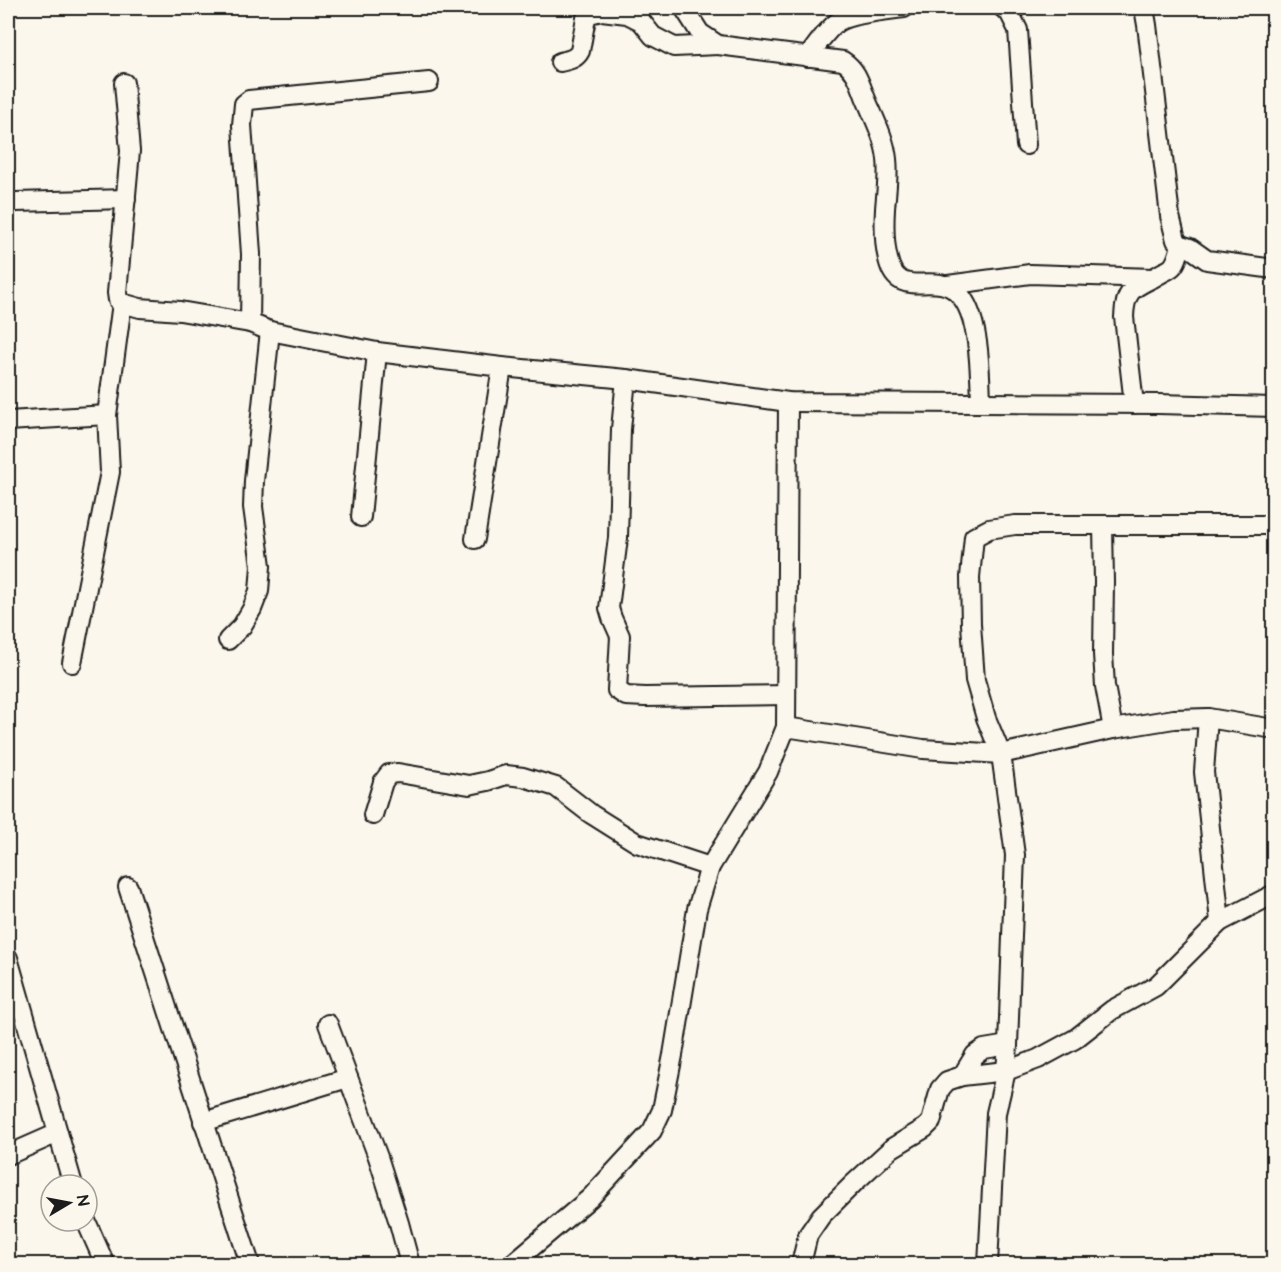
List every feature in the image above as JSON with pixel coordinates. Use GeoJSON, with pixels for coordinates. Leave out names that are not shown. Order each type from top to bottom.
{"type":"FeatureCollection","features":[{"type":"Feature","properties":{"kind":"street"},"geometry":{"type":"LineString","coordinates":[[684,8],[700,33],[718,45]]}},
{"type":"Feature","properties":{"kind":"street"},"geometry":{"type":"LineString","coordinates":[[808,57],[839,21],[904,8]]}},
{"type":"Feature","properties":{"kind":"street"},"geometry":{"type":"LineString","coordinates":[[1003,8],[1009,12],[1018,30],[1026,145]]}},
{"type":"Feature","properties":{"kind":"street"},"geometry":{"type":"LineString","coordinates":[[1144,8],[1170,216],[1176,240],[1207,260],[1274,269]]}},
{"type":"Feature","properties":{"kind":"street"},"geometry":{"type":"LineString","coordinates":[[560,62],[578,55],[586,18],[589,14],[602,11],[627,14],[641,21],[653,36],[674,47],[718,45],[843,61],[854,70],[884,142],[888,176],[884,235],[892,275],[900,281],[948,285],[1030,274],[1154,278]]}},
{"type":"Feature","properties":{"kind":"street"},"geometry":{"type":"LineString","coordinates":[[250,323],[252,254],[242,125],[244,104],[249,99],[429,82]]}},
{"type":"Feature","properties":{"kind":"street"},"geometry":{"type":"LineString","coordinates":[[124,83],[130,151],[117,293],[118,300],[122,303],[140,308],[180,311],[250,323],[270,331],[377,352],[626,379],[788,402],[1274,406]]}},
{"type":"Feature","properties":{"kind":"street"},"geometry":{"type":"LineString","coordinates":[[8,204],[126,199]]}},
{"type":"Feature","properties":{"kind":"street"},"geometry":{"type":"LineString","coordinates":[[1134,404],[1124,303],[1128,292],[1172,267],[1181,245]]}},
{"type":"Feature","properties":{"kind":"street"},"geometry":{"type":"LineString","coordinates":[[948,285],[959,293],[974,323],[980,366],[981,403]]}},
{"type":"Feature","properties":{"kind":"street"},"geometry":{"type":"LineString","coordinates":[[72,663],[110,472],[107,415],[122,303]]}},
{"type":"Feature","properties":{"kind":"street"},"geometry":{"type":"LineString","coordinates":[[228,640],[242,626],[259,591],[261,567],[253,507],[254,481],[270,331]]}},
{"type":"Feature","properties":{"kind":"street"},"geometry":{"type":"LineString","coordinates":[[361,517],[377,352]]}},
{"type":"Feature","properties":{"kind":"street"},"geometry":{"type":"LineString","coordinates":[[475,539],[502,367]]}},
{"type":"Feature","properties":{"kind":"street"},"geometry":{"type":"LineString","coordinates":[[626,379],[621,429],[618,538],[609,608],[620,636],[617,690],[626,696],[645,697],[786,695]]}},
{"type":"Feature","properties":{"kind":"street"},"geometry":{"type":"LineString","coordinates":[[512,1264],[590,1198],[652,1131],[662,1110],[697,909],[710,867],[768,772],[786,727],[788,402]]}},
{"type":"Feature","properties":{"kind":"street"},"geometry":{"type":"LineString","coordinates":[[8,421],[107,415]]}},
{"type":"Feature","properties":{"kind":"street"},"geometry":{"type":"LineString","coordinates":[[988,1264],[996,1113],[1006,1071],[1008,1045],[1015,855],[1001,754],[986,718],[975,680],[970,577],[974,537],[988,529],[1015,525],[1274,525]]}},
{"type":"Feature","properties":{"kind":"street"},"geometry":{"type":"LineString","coordinates":[[1103,525],[1103,654],[1105,686],[1113,729]]}},
{"type":"Feature","properties":{"kind":"street"},"geometry":{"type":"LineString","coordinates":[[786,727],[923,749],[1001,754],[1113,729],[1174,719],[1209,718],[1274,729]]}},
{"type":"Feature","properties":{"kind":"street"},"geometry":{"type":"LineString","coordinates":[[1209,718],[1204,772],[1220,922]]}},
{"type":"Feature","properties":{"kind":"street"},"geometry":{"type":"LineString","coordinates":[[373,815],[383,782],[388,774],[398,773],[469,785],[506,775],[524,777],[556,787],[591,814],[637,843],[710,867]]}},
{"type":"Feature","properties":{"kind":"street"},"geometry":{"type":"LineString","coordinates":[[128,887],[245,1263]]}},
{"type":"Feature","properties":{"kind":"street"},"geometry":{"type":"LineString","coordinates":[[801,1264],[808,1235],[821,1216],[892,1148],[931,1122],[940,1089],[947,1081],[962,1076],[1006,1071],[1038,1059],[1075,1039],[1112,1010],[1156,986],[1220,922],[1274,894]]}},
{"type":"Feature","properties":{"kind":"street"},"geometry":{"type":"LineString","coordinates":[[8,958],[70,1173]]}},
{"type":"Feature","properties":{"kind":"street"},"geometry":{"type":"LineString","coordinates":[[328,1024],[378,1157],[410,1264]]}},
{"type":"Feature","properties":{"kind":"street"},"geometry":{"type":"LineString","coordinates":[[962,1076],[975,1055],[984,1049],[1008,1045]]}},
{"type":"Feature","properties":{"kind":"street"},"geometry":{"type":"LineString","coordinates":[[203,1122],[348,1078]]}},
{"type":"Feature","properties":{"kind":"street"},"geometry":{"type":"LineString","coordinates":[[8,1155],[58,1133]]}},
{"type":"Feature","properties":{"kind":"street"},"geometry":{"type":"LineString","coordinates":[[91,1233],[105,1264]]}}]}
